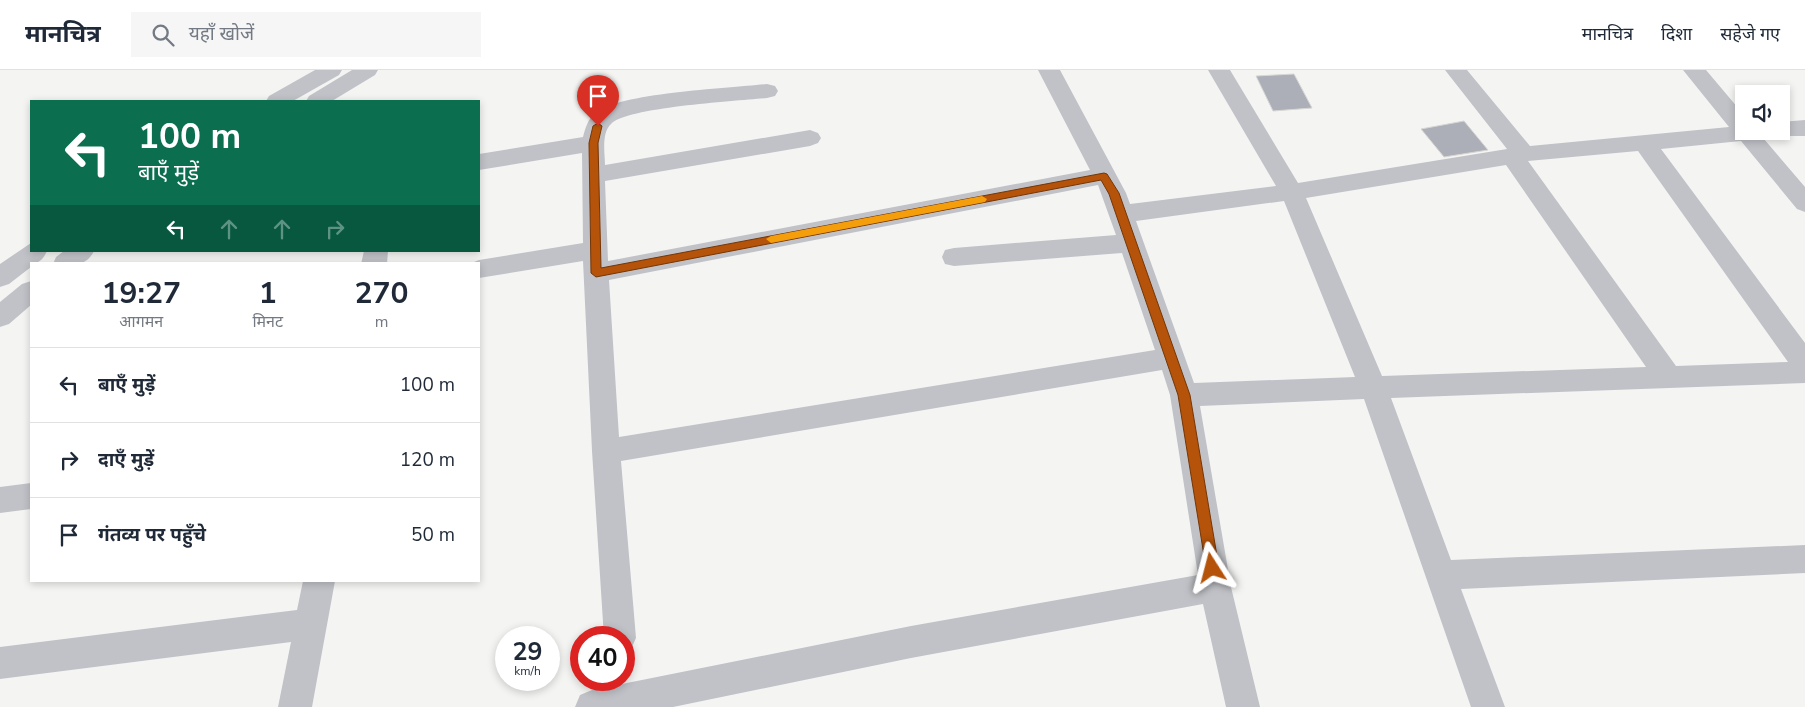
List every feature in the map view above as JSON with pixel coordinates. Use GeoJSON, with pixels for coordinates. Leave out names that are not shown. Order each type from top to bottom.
{"type":"FeatureCollection","features":[{"type":"Feature","properties":{"kind":"street"},"geometry":{"type":"LineString","coordinates":[[280,100],[331,70]]}},
{"type":"Feature","properties":{"kind":"street"},"geometry":{"type":"LineString","coordinates":[[319,100],[367,70]]}},
{"type":"Feature","properties":{"kind":"street"},"geometry":{"type":"LineString","coordinates":[[1049,70],[1114,193],[1184,395],[1216,587],[1243,707]]}},
{"type":"Feature","properties":{"kind":"street"},"geometry":{"type":"LineString","coordinates":[[1219,70],[1292,192],[1373,386],[1488,707]]}},
{"type":"Feature","properties":{"kind":"street"},"geometry":{"type":"LineString","coordinates":[[1456,70],[1519,156],[1587,264],[1669,378]]}},
{"type":"Feature","properties":{"kind":"street"},"geometry":{"type":"LineString","coordinates":[[1694,70],[1735,114]]}},
{"type":"Feature","properties":{"kind":"street"},"geometry":{"type":"LineString","coordinates":[[619,626],[606,451],[596,262],[593,143],[598,126],[604,117],[624,108],[767,91]]}},
{"type":"Feature","properties":{"kind":"street"},"geometry":{"type":"LineString","coordinates":[[1790,129],[1805,128]]}},
{"type":"Feature","properties":{"kind":"street"},"geometry":{"type":"LineString","coordinates":[[1122,214],[1292,192],[1519,156],[1735,133]]}},
{"type":"Feature","properties":{"kind":"street"},"geometry":{"type":"LineString","coordinates":[[595,175],[810,138]]}},
{"type":"Feature","properties":{"kind":"street"},"geometry":{"type":"LineString","coordinates":[[1758,140],[1805,203]]}},
{"type":"Feature","properties":{"kind":"street"},"geometry":{"type":"LineString","coordinates":[[480,162],[593,143]]}},
{"type":"Feature","properties":{"kind":"street"},"geometry":{"type":"LineString","coordinates":[[1645,144],[1805,364]]}},
{"type":"Feature","properties":{"kind":"street"},"geometry":{"type":"LineString","coordinates":[[480,269],[596,262],[1104,176]]}},
{"type":"Feature","properties":{"kind":"street"},"geometry":{"type":"LineString","coordinates":[[954,257],[1132,243]]}},
{"type":"Feature","properties":{"kind":"street"},"geometry":{"type":"LineString","coordinates":[[0,277],[34,252]]}},
{"type":"Feature","properties":{"kind":"street"},"geometry":{"type":"LineString","coordinates":[[68,262],[81,252]]}},
{"type":"Feature","properties":{"kind":"street"},"geometry":{"type":"LineString","coordinates":[[0,318],[30,293]]}},
{"type":"Feature","properties":{"kind":"street"},"geometry":{"type":"LineString","coordinates":[[606,451],[1170,358]]}},
{"type":"Feature","properties":{"kind":"street"},"geometry":{"type":"LineString","coordinates":[[1184,395],[1373,386],[1669,378],[1805,372]]}},
{"type":"Feature","properties":{"kind":"street"},"geometry":{"type":"LineString","coordinates":[[0,500],[30,496]]}},
{"type":"Feature","properties":{"kind":"street"},"geometry":{"type":"LineString","coordinates":[[1441,576],[1805,559]]}},
{"type":"Feature","properties":{"kind":"street"},"geometry":{"type":"LineString","coordinates":[[295,707],[319,582]]}},
{"type":"Feature","properties":{"kind":"street"},"geometry":{"type":"LineString","coordinates":[[635,688],[911,642],[1216,587]]}},
{"type":"Feature","properties":{"kind":"street"},"geometry":{"type":"LineString","coordinates":[[0,663],[312,624]]}},
{"type":"Feature","properties":{"kind":"street"},"geometry":{"type":"LineString","coordinates":[[592,707],[622,691]]}},
{"type":"Feature","properties":{"kind":"building"},"geometry":{"type":"Polygon","coordinates":[[[1294,74],[1312,108],[1273,111],[1256,76],[1294,74]]]}},
{"type":"Feature","properties":{"kind":"building"},"geometry":{"type":"Polygon","coordinates":[[[1464,121],[1488,150],[1444,157],[1421,129],[1464,121]]]}},
{"type":"Feature","properties":{"kind":"slow traffic"},"geometry":{"type":"LineString","coordinates":[[771,239],[982,199]]}},
{"type":"Feature","properties":{"kind":"route"},"geometry":{"type":"LineString","coordinates":[[598,126],[593,143],[596,273],[1104,176],[1114,193],[1184,395],[1212,568]]}}]}
